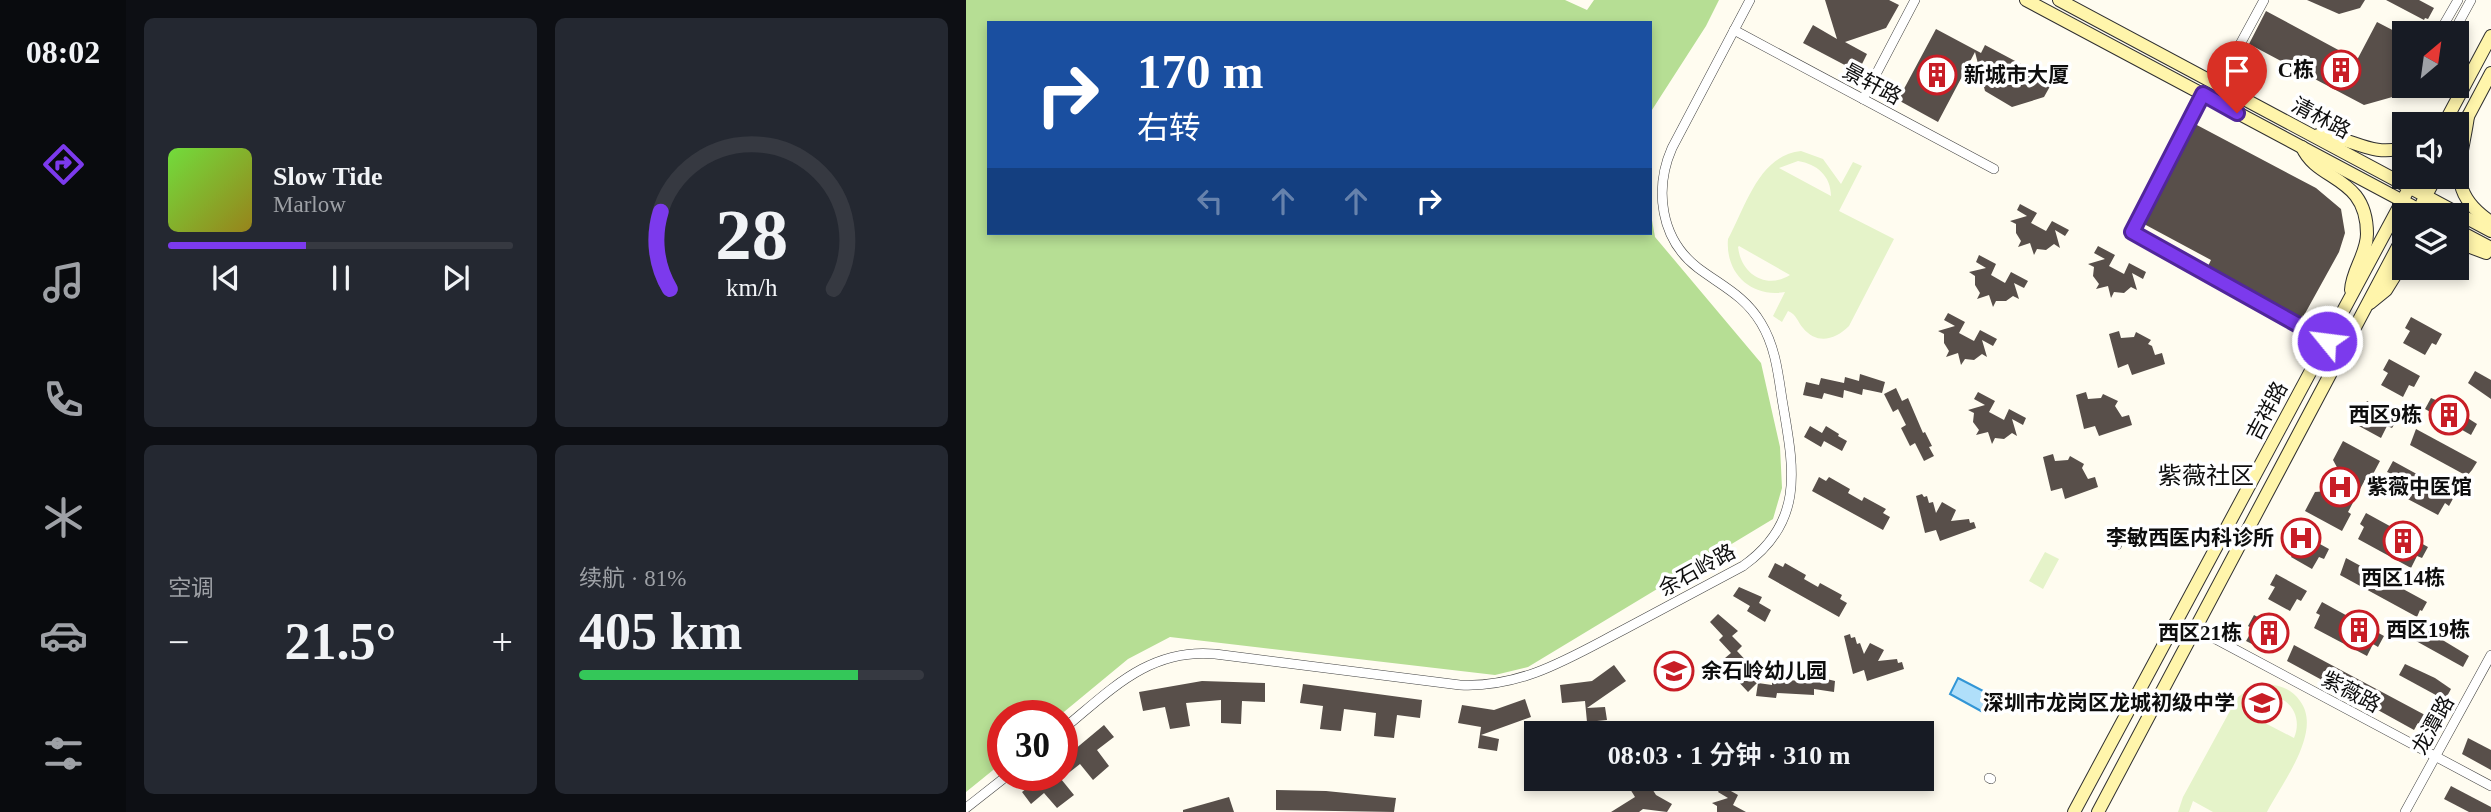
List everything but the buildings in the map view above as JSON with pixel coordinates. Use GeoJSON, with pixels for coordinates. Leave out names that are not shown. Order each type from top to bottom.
{"type":"FeatureCollection","features":[{"type":"Feature","properties":{"kind":"main road","name":"清林路"},"geometry":{"type":"LineString","coordinates":[[2026,0],[2405,203]]}},
{"type":"Feature","properties":{"kind":"main road","name":"清林路"},"geometry":{"type":"LineString","coordinates":[[2059,0],[2311,134],[2392,172]]}},
{"type":"Feature","properties":{"kind":"main road"},"geometry":{"type":"LineString","coordinates":[[2450,112],[2491,36]]}},
{"type":"Feature","properties":{"kind":"main road"},"geometry":{"type":"LineString","coordinates":[[2469,114],[2491,73]]}},
{"type":"Feature","properties":{"kind":"main road"},"geometry":{"type":"LineString","coordinates":[[2448,112],[2452,108]]}},
{"type":"Feature","properties":{"kind":"main road"},"geometry":{"type":"LineString","coordinates":[[2254,122],[2268,124],[2295,135],[2297,133],[2284,120]]}},
{"type":"Feature","properties":{"kind":"main road"},"geometry":{"type":"LineString","coordinates":[[2311,134],[2334,137],[2370,150],[2392,150]]}},
{"type":"Feature","properties":{"kind":"main road"},"geometry":{"type":"LineString","coordinates":[[2302,147],[2311,162],[2351,189],[2358,198],[2366,220],[2367,236],[2361,258],[2353,272],[2350,298]]}},
{"type":"Feature","properties":{"kind":"main road","name":"吉祥路"},"geometry":{"type":"LineString","coordinates":[[2074,812],[2409,189]]}},
{"type":"Feature","properties":{"kind":"main road","name":"清林路"},"geometry":{"type":"LineString","coordinates":[[2420,189],[2426,196],[2491,232]]}},
{"type":"Feature","properties":{"kind":"main road"},"geometry":{"type":"LineString","coordinates":[[2424,203],[2430,189]]}},
{"type":"Feature","properties":{"kind":"main road"},"geometry":{"type":"LineString","coordinates":[[2461,189],[2467,201],[2491,222]]}},
{"type":"Feature","properties":{"kind":"main road"},"geometry":{"type":"LineString","coordinates":[[2469,236],[2491,248]]}},
{"type":"Feature","properties":{"kind":"main road"},"geometry":{"type":"LineString","coordinates":[[2469,247],[2491,256]]}},
{"type":"Feature","properties":{"kind":"main road","name":"吉祥路"},"geometry":{"type":"LineString","coordinates":[[2098,812],[2392,258]]}},
{"type":"Feature","properties":{"kind":"main road"},"geometry":{"type":"LineString","coordinates":[[2367,305],[2386,290],[2392,280]]}},
{"type":"Feature","properties":{"kind":"street","name":"余石岭路"},"geometry":{"type":"LineString","coordinates":[[1078,717],[1130,675],[1149,664],[1181,654],[1215,654],[1460,685],[1513,682],[1550,669],[1743,566],[1760,552],[1775,535],[1785,516],[1793,483],[1792,461],[1774,350],[1765,330],[1747,304],[1731,289],[1698,268],[1683,252],[1666,223],[1662,202],[1662,179],[1667,158],[1750,0]]}},
{"type":"Feature","properties":{"kind":"street"},"geometry":{"type":"LineString","coordinates":[[1863,99],[1915,0]]}},
{"type":"Feature","properties":{"kind":"street"},"geometry":{"type":"LineString","coordinates":[[2218,85],[2264,0]]}},
{"type":"Feature","properties":{"kind":"street"},"geometry":{"type":"LineString","coordinates":[[2446,21],[2458,0]]}},
{"type":"Feature","properties":{"kind":"street"},"geometry":{"type":"LineString","coordinates":[[2460,21],[2471,0]]}},
{"type":"Feature","properties":{"kind":"street","name":"景轩路"},"geometry":{"type":"LineString","coordinates":[[1734,30],[1994,169]]}},
{"type":"Feature","properties":{"kind":"street"},"geometry":{"type":"LineString","coordinates":[[2203,94],[2132,232],[2327,341]]}},
{"type":"Feature","properties":{"kind":"street","name":"紫薇路"},"geometry":{"type":"LineString","coordinates":[[2195,628],[2491,786]]}},
{"type":"Feature","properties":{"kind":"street","name":"龙潭路"},"geometry":{"type":"LineString","coordinates":[[2405,812],[2491,655]]}},
{"type":"Feature","properties":{"kind":"street"},"geometry":{"type":"LineString","coordinates":[[966,808],[988,791]]}},
{"type":"Feature","properties":{"kind":"green space"},"geometry":{"type":"Polygon","coordinates":[[[966,0],[1565,0],[1587,10],[1594,0],[1719,0],[1706,26],[1652,110],[1652,21],[987,21],[987,235],[1652,235],[1652,220],[1655,237],[1761,363],[1780,447],[1782,488],[1773,519],[1528,667],[1495,675],[1170,637],[1128,659],[1078,700],[987,700],[987,775],[966,792],[966,0]]]}},
{"type":"Feature","properties":{"kind":"green space"},"geometry":{"type":"Polygon","coordinates":[[[1801,151],[1823,159],[1841,184],[1853,162],[1862,166],[1839,211],[1894,239],[1849,326],[1838,335],[1826,339],[1808,333],[1788,311],[1782,322],[1773,316],[1785,292],[1762,291],[1743,281],[1736,273],[1728,252],[1728,239],[1756,184],[1774,162],[1801,151]],[[1798,161],[1779,168],[1831,196],[1829,183],[1822,172],[1798,161]],[[1739,246],[1744,265],[1756,277],[1772,281],[1790,275],[1739,246]]]}},
{"type":"Feature","properties":{"kind":"green space"},"geometry":{"type":"Polygon","coordinates":[[[2045,552],[2059,559],[2043,589],[2029,581],[2045,552]]]}},
{"type":"Feature","properties":{"kind":"green space"},"geometry":{"type":"Polygon","coordinates":[[[2266,684],[2285,688],[2297,697],[2306,713],[2304,742],[2267,812],[2213,812],[2193,801],[2189,812],[2178,812],[2183,797],[2237,698],[2250,688],[2266,684]],[[2267,695],[2249,701],[2242,711],[2294,738],[2297,723],[2295,715],[2288,704],[2275,696],[2267,695]]]}},
{"type":"Feature","properties":{"kind":"water"},"geometry":{"type":"Polygon","coordinates":[[[1958,678],[1989,694],[1981,711],[1950,694],[1958,678]]]}},
{"type":"Feature","properties":{"kind":"place","name":"C栋"},"geometry":{"type":"Point","coordinates":[2341,70]}},
{"type":"Feature","properties":{"kind":"place","name":"新城市大厦"},"geometry":{"type":"Point","coordinates":[1937,75]}},
{"type":"Feature","properties":{"kind":"place","name":"西区9栋"},"geometry":{"type":"Point","coordinates":[2449,415]}},
{"type":"Feature","properties":{"kind":"place","name":"紫薇中医馆"},"geometry":{"type":"Point","coordinates":[2340,487]}},
{"type":"Feature","properties":{"kind":"place","name":"李敏西医内科诊所"},"geometry":{"type":"Point","coordinates":[2301,538]}},
{"type":"Feature","properties":{"kind":"place","name":"西区14栋"},"geometry":{"type":"Point","coordinates":[2403,541]}},
{"type":"Feature","properties":{"kind":"place","name":"西区19栋"},"geometry":{"type":"Point","coordinates":[2359,630]}},
{"type":"Feature","properties":{"kind":"place","name":"西区21栋"},"geometry":{"type":"Point","coordinates":[2269,633]}},
{"type":"Feature","properties":{"kind":"place","name":"余石岭幼儿园"},"geometry":{"type":"Point","coordinates":[1674,671]}},
{"type":"Feature","properties":{"kind":"place","name":"深圳市龙岗区龙城初级中学"},"geometry":{"type":"Point","coordinates":[2262,703]}},
{"type":"Feature","properties":{"kind":"district","name":"紫薇社区"},"geometry":{"type":"Point","coordinates":[2206,476]}},
{"type":"Feature","properties":{"kind":"route"},"geometry":{"type":"LineString","coordinates":[[2237,113],[2203,94],[2132,232],[2327,341]]}}]}
